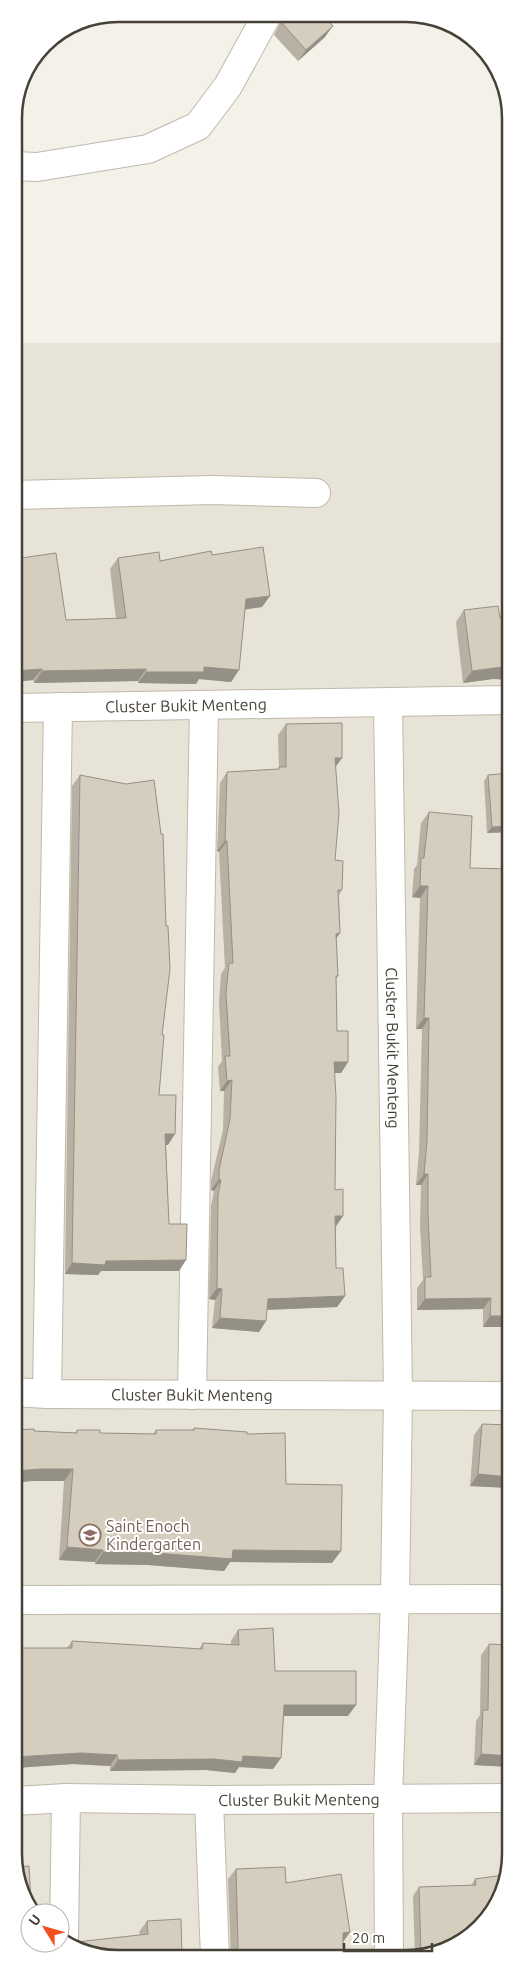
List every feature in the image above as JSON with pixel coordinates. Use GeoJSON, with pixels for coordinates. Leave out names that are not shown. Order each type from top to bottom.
{"type":"FeatureCollection","features":[{"type":"Feature","properties":{"kind":"street"},"geometry":{"type":"LineString","coordinates":[[23,166],[37,167],[148,149],[198,126],[228,86],[263,22]]}},
{"type":"Feature","properties":{"kind":"street"},"geometry":{"type":"LineString","coordinates":[[23,495],[212,490],[316,493]]}},
{"type":"Feature","properties":{"kind":"street","name":"Cluster Bukit Menteng"},"geometry":{"type":"LineString","coordinates":[[23,708],[502,700]]}},
{"type":"Feature","properties":{"kind":"street","name":"Cluster Bukit Menteng"},"geometry":{"type":"LineString","coordinates":[[388,702],[398,1394],[395,1599],[388,1798],[389,1950]]}},
{"type":"Feature","properties":{"kind":"street"},"geometry":{"type":"LineString","coordinates":[[192,1395],[204,705]]}},
{"type":"Feature","properties":{"kind":"street"},"geometry":{"type":"LineString","coordinates":[[47,1394],[58,707]]}},
{"type":"Feature","properties":{"kind":"street","name":"Cluster Bukit Menteng"},"geometry":{"type":"LineString","coordinates":[[22,1393],[501,1396]]}},
{"type":"Feature","properties":{"kind":"street"},"geometry":{"type":"LineString","coordinates":[[22,1600],[501,1599]]}},
{"type":"Feature","properties":{"kind":"street"},"geometry":{"type":"LineString","coordinates":[[64,1903],[66,1798]]}},
{"type":"Feature","properties":{"kind":"street","name":"Cluster Bukit Menteng"},"geometry":{"type":"LineString","coordinates":[[22,1801],[66,1798],[209,1800],[501,1798]]}},
{"type":"Feature","properties":{"kind":"street","name":"Cluster Bukit Menteng"},"geometry":{"type":"LineString","coordinates":[[209,1800],[214,1950]]}},
{"type":"Feature","properties":{"kind":"shaded area"},"geometry":{"type":"Polygon","coordinates":[[[23,343],[502,343],[501,1867],[498,1879],[492,1897],[478,1918],[469,1927],[454,1938],[418,1950],[106,1950],[70,1938],[70,1903],[36,1903],[26,1879],[22,1855],[23,343]]]}},
{"type":"Feature","properties":{"kind":"building"},"geometry":{"type":"Polygon","coordinates":[[[330,22],[333,26],[306,50],[282,23],[330,22]]]}},
{"type":"Feature","properties":{"kind":"building"},"geometry":{"type":"Polygon","coordinates":[[[263,547],[270,596],[246,599],[239,670],[204,667],[204,672],[146,672],[146,669],[23,670],[23,558],[56,553],[66,620],[126,618],[118,558],[159,552],[160,561],[211,551],[212,555],[263,547]]]}},
{"type":"Feature","properties":{"kind":"building"},"geometry":{"type":"Polygon","coordinates":[[[498,606],[500,618],[502,618],[502,667],[472,671],[464,610],[498,606]]]}},
{"type":"Feature","properties":{"kind":"building"},"geometry":{"type":"Polygon","coordinates":[[[342,723],[342,758],[335,758],[339,813],[335,860],[343,861],[342,890],[338,890],[340,933],[336,934],[338,976],[336,976],[337,1031],[348,1031],[348,1062],[334,1062],[336,1097],[335,1190],[343,1189],[343,1216],[335,1216],[336,1268],[343,1268],[345,1296],[268,1299],[266,1321],[220,1318],[222,1289],[217,1288],[218,1195],[221,1180],[219,1179],[219,1170],[230,1119],[232,1080],[227,1081],[225,1056],[230,1056],[226,993],[229,963],[233,963],[227,841],[225,841],[227,772],[286,767],[286,724],[342,723]]]}},
{"type":"Feature","properties":{"kind":"building"},"geometry":{"type":"Polygon","coordinates":[[[502,774],[502,826],[492,827],[488,775],[502,774]]]}},
{"type":"Feature","properties":{"kind":"building"},"geometry":{"type":"Polygon","coordinates":[[[80,775],[126,784],[154,780],[161,834],[163,834],[166,926],[168,926],[170,969],[162,1035],[164,1035],[159,1095],[176,1095],[175,1134],[165,1134],[169,1224],[187,1224],[186,1260],[106,1261],[105,1265],[72,1263],[80,775]]]}},
{"type":"Feature","properties":{"kind":"building"},"geometry":{"type":"Polygon","coordinates":[[[429,812],[472,816],[470,868],[502,869],[501,1316],[490,1316],[491,1298],[425,1299],[425,1277],[431,1277],[428,1174],[424,1174],[427,1141],[429,1018],[424,1018],[428,886],[420,886],[421,858],[424,858],[429,812]]]}},
{"type":"Feature","properties":{"kind":"building"},"geometry":{"type":"Polygon","coordinates":[[[482,1424],[501,1425],[501,1476],[478,1474],[482,1424]]]}},
{"type":"Feature","properties":{"kind":"building"},"geometry":{"type":"Polygon","coordinates":[[[194,1428],[247,1432],[247,1434],[285,1433],[286,1484],[342,1485],[341,1551],[233,1550],[232,1559],[156,1553],[103,1552],[103,1550],[67,1547],[73,1469],[22,1470],[22,1430],[77,1433],[77,1430],[100,1430],[100,1433],[156,1434],[156,1430],[194,1430],[194,1428]]]}},
{"type":"Feature","properties":{"kind":"building"},"geometry":{"type":"Polygon","coordinates":[[[273,1628],[275,1671],[356,1671],[356,1705],[284,1705],[281,1758],[243,1756],[242,1762],[214,1759],[118,1760],[117,1755],[81,1753],[22,1757],[22,1648],[72,1648],[72,1641],[202,1649],[203,1643],[239,1645],[238,1630],[273,1628]]]}},
{"type":"Feature","properties":{"kind":"building"},"geometry":{"type":"Polygon","coordinates":[[[489,1644],[501,1645],[501,1755],[481,1754],[483,1710],[488,1710],[489,1644]]]}},
{"type":"Feature","properties":{"kind":"building"},"geometry":{"type":"Polygon","coordinates":[[[29,1866],[30,1892],[26,1879],[23,1867],[29,1866]]]}},
{"type":"Feature","properties":{"kind":"building"},"geometry":{"type":"Polygon","coordinates":[[[285,1867],[286,1883],[341,1874],[350,1932],[343,1933],[343,1950],[237,1950],[236,1869],[285,1867]]]}},
{"type":"Feature","properties":{"kind":"building"},"geometry":{"type":"Polygon","coordinates":[[[499,1876],[492,1897],[478,1918],[454,1938],[421,1949],[419,1887],[476,1885],[475,1879],[499,1876]]]}},
{"type":"Feature","properties":{"kind":"building"},"geometry":{"type":"Polygon","coordinates":[[[181,1919],[182,1950],[106,1950],[79,1942],[148,1934],[147,1921],[181,1919]]]}},
{"type":"Feature","properties":{"kind":"place","name":"Saint Enoch Kindergarten"},"geometry":{"type":"Point","coordinates":[90,1535]}}]}
